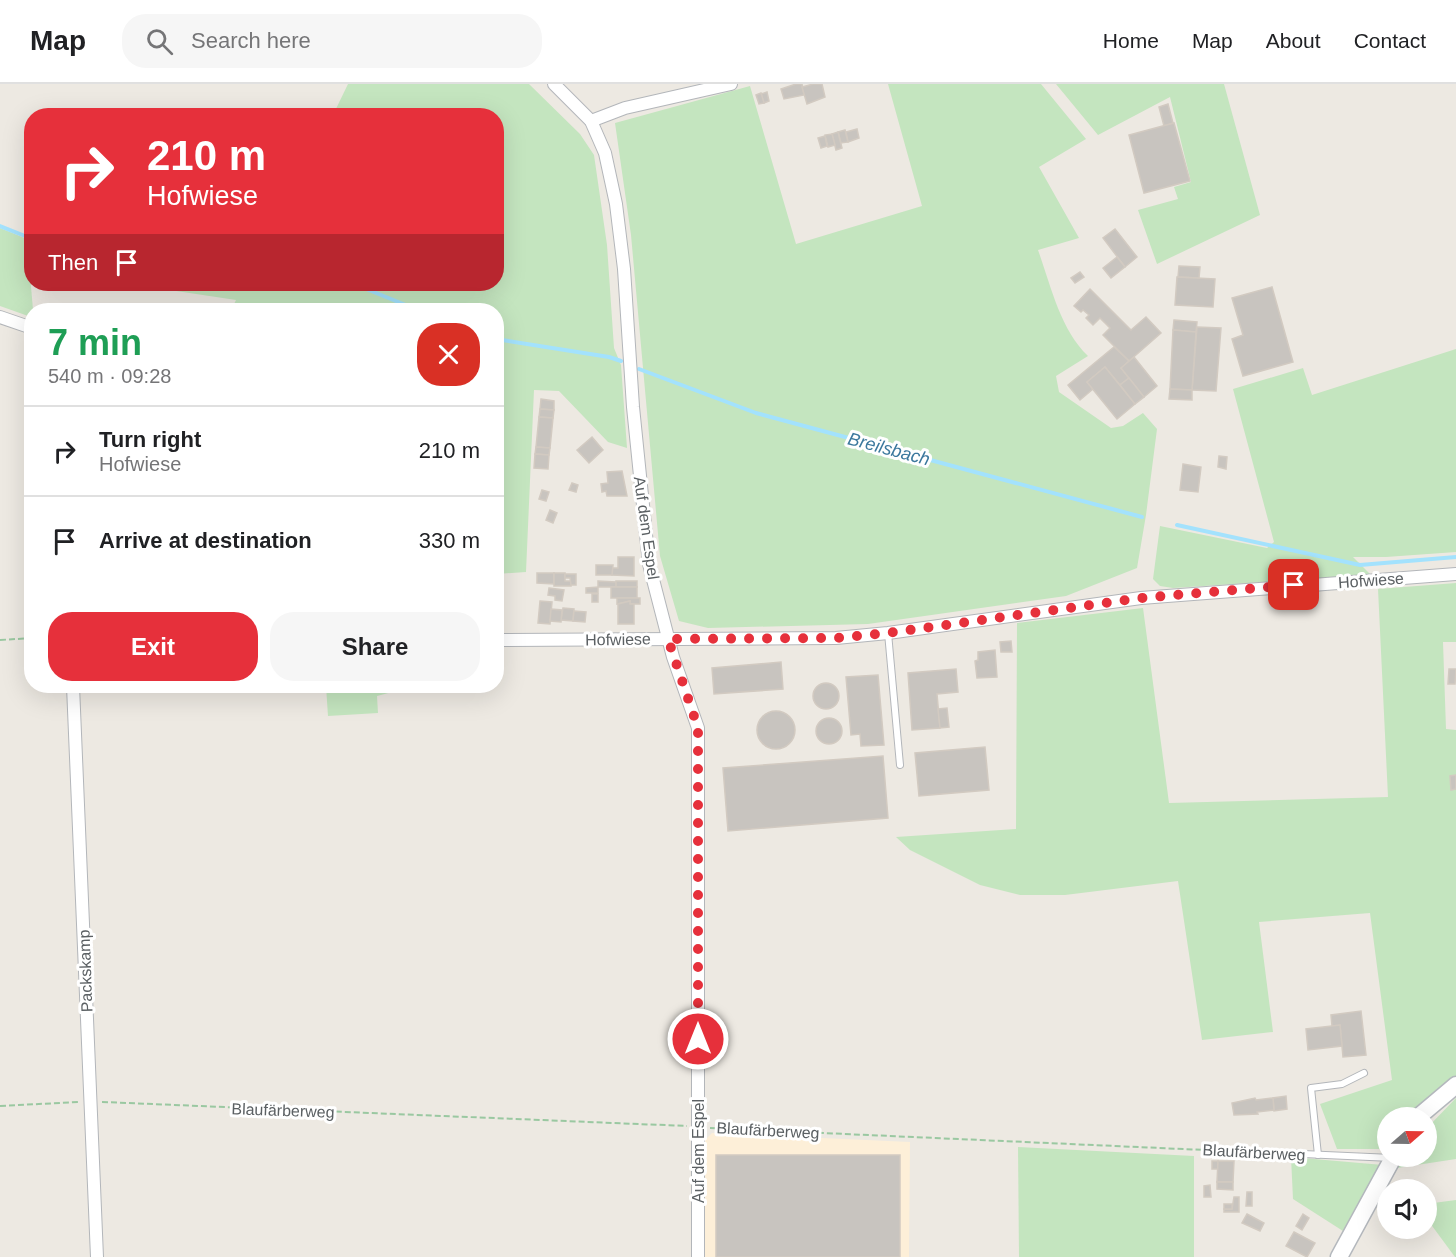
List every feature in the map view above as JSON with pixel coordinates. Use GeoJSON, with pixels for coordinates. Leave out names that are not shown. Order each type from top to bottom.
{"type":"FeatureCollection","features":[{"type":"Feature","properties":{"kind":"street","name":"Auf dem Espel"},"geometry":{"type":"LineString","coordinates":[[554,84],[591,122],[605,153],[616,204],[624,269],[633,407],[649,564],[668,639],[698,728],[698,1257]]}},
{"type":"Feature","properties":{"kind":"street"},"geometry":{"type":"LineString","coordinates":[[591,122],[625,108],[732,84]]}},
{"type":"Feature","properties":{"kind":"street"},"geometry":{"type":"LineString","coordinates":[[0,317],[24,325]]}},
{"type":"Feature","properties":{"kind":"street","name":"Hofwiese"},"geometry":{"type":"LineString","coordinates":[[504,640],[825,638],[888,633],[1141,598],[1456,574]]}},
{"type":"Feature","properties":{"kind":"street","name":"Packskamp"},"geometry":{"type":"LineString","coordinates":[[73,693],[97,1257]]}},
{"type":"Feature","properties":{"kind":"street"},"geometry":{"type":"LineString","coordinates":[[1430,1107],[1456,1085]]}},
{"type":"Feature","properties":{"kind":"street"},"geometry":{"type":"LineString","coordinates":[[1339,1257],[1388,1167]]}},
{"type":"Feature","properties":{"kind":"lane"},"geometry":{"type":"LineString","coordinates":[[888,633],[900,765]]}},
{"type":"Feature","properties":{"kind":"lane"},"geometry":{"type":"LineString","coordinates":[[1318,1155],[1311,1088],[1342,1084],[1364,1072]]}},
{"type":"Feature","properties":{"kind":"lane","name":"Blaufärberweg"},"geometry":{"type":"LineString","coordinates":[[1215,1150],[1377,1157]]}},
{"type":"Feature","properties":{"kind":"path"},"geometry":{"type":"LineString","coordinates":[[0,640],[24,638]]}},
{"type":"Feature","properties":{"kind":"path","name":"Blaufärberweg"},"geometry":{"type":"LineString","coordinates":[[0,1106],[90,1102],[1215,1150]]}},
{"type":"Feature","properties":{"kind":"shaded area"},"geometry":{"type":"Polygon","coordinates":[[[712,1133],[910,1142],[909,1257],[704,1257],[704,1141],[712,1133]]]}},
{"type":"Feature","properties":{"kind":"green space"},"geometry":{"type":"Polygon","coordinates":[[[348,84],[529,84],[580,134],[594,155],[607,245],[614,348],[621,365],[627,448],[608,442],[559,391],[534,390],[526,572],[504,574],[504,303],[234,303],[236,300],[176,291],[504,291],[504,108],[336,108],[348,84]]]}},
{"type":"Feature","properties":{"kind":"green space"},"geometry":{"type":"Polygon","coordinates":[[[888,84],[1041,84],[1086,139],[1039,167],[1079,238],[1038,250],[1063,320],[1078,345],[1088,356],[1056,376],[1059,392],[1111,428],[1123,426],[1143,413],[1157,429],[1137,568],[1066,596],[868,624],[708,628],[679,621],[660,556],[631,235],[615,123],[750,86],[796,244],[922,206],[888,84]]]}},
{"type":"Feature","properties":{"kind":"green space"},"geometry":{"type":"Polygon","coordinates":[[[1056,84],[1224,84],[1260,215],[1157,264],[1138,210],[1178,199],[1174,187],[1191,182],[1170,97],[1098,135],[1056,84]]]}},
{"type":"Feature","properties":{"kind":"green space"},"geometry":{"type":"Polygon","coordinates":[[[0,228],[24,238],[24,291],[31,291],[32,303],[24,303],[24,315],[0,306],[0,228]]]}},
{"type":"Feature","properties":{"kind":"green space"},"geometry":{"type":"Polygon","coordinates":[[[1456,349],[1456,552],[1353,557],[1371,575],[1173,588],[1160,586],[1153,579],[1160,526],[1267,548],[1274,542],[1233,389],[1303,368],[1312,395],[1456,349]]]}},
{"type":"Feature","properties":{"kind":"green space"},"geometry":{"type":"Polygon","coordinates":[[[1456,583],[1456,642],[1443,642],[1446,729],[1456,730],[1456,1077],[1422,1107],[1377,1107],[1377,1149],[1337,1149],[1320,1104],[1392,1080],[1370,913],[1259,922],[1273,1032],[1202,1040],[1178,881],[1065,895],[1020,895],[980,885],[910,850],[896,837],[1016,829],[1017,623],[1143,608],[1169,803],[1388,797],[1378,589],[1456,583]]]}},
{"type":"Feature","properties":{"kind":"green space"},"geometry":{"type":"Polygon","coordinates":[[[326,693],[388,693],[377,696],[378,713],[328,716],[326,693]]]}},
{"type":"Feature","properties":{"kind":"green space"},"geometry":{"type":"Polygon","coordinates":[[[1456,1098],[1456,1159],[1437,1162],[1437,1118],[1456,1098]]]}},
{"type":"Feature","properties":{"kind":"green space"},"geometry":{"type":"Polygon","coordinates":[[[1018,1147],[1194,1156],[1194,1257],[1019,1257],[1018,1147]]]}},
{"type":"Feature","properties":{"kind":"green space"},"geometry":{"type":"Polygon","coordinates":[[[1291,1157],[1377,1164],[1377,1167],[1382,1167],[1343,1231],[1293,1199],[1291,1157]]]}},
{"type":"Feature","properties":{"kind":"green space"},"geometry":{"type":"Polygon","coordinates":[[[1456,1200],[1456,1257],[1437,1233],[1437,1203],[1456,1200]]]}},
{"type":"Feature","properties":{"kind":"building"},"geometry":{"type":"Polygon","coordinates":[[[802,84],[804,95],[784,99],[781,89],[802,84]]]}},
{"type":"Feature","properties":{"kind":"building"},"geometry":{"type":"Polygon","coordinates":[[[822,84],[825,97],[807,104],[802,87],[822,84]]]}},
{"type":"Feature","properties":{"kind":"building"},"geometry":{"type":"Polygon","coordinates":[[[767,92],[769,101],[764,103],[761,94],[767,92]]]}},
{"type":"Feature","properties":{"kind":"building"},"geometry":{"type":"Polygon","coordinates":[[[761,93],[764,103],[759,104],[756,95],[761,93]]]}},
{"type":"Feature","properties":{"kind":"building"},"geometry":{"type":"Polygon","coordinates":[[[1168,104],[1173,123],[1164,126],[1159,107],[1168,104]]]}},
{"type":"Feature","properties":{"kind":"building"},"geometry":{"type":"Polygon","coordinates":[[[1174,123],[1190,181],[1144,193],[1129,135],[1174,123]]]}},
{"type":"Feature","properties":{"kind":"building"},"geometry":{"type":"Polygon","coordinates":[[[857,129],[859,138],[848,142],[846,132],[857,129]]]}},
{"type":"Feature","properties":{"kind":"building"},"geometry":{"type":"Polygon","coordinates":[[[845,130],[848,142],[841,143],[838,132],[845,130]]]}},
{"type":"Feature","properties":{"kind":"building"},"geometry":{"type":"Polygon","coordinates":[[[838,132],[842,148],[836,150],[832,134],[838,132]]]}},
{"type":"Feature","properties":{"kind":"building"},"geometry":{"type":"Polygon","coordinates":[[[832,134],[835,145],[828,147],[825,135],[832,134]]]}},
{"type":"Feature","properties":{"kind":"building"},"geometry":{"type":"Polygon","coordinates":[[[825,136],[827,146],[821,148],[818,138],[825,136]]]}},
{"type":"Feature","properties":{"kind":"building"},"geometry":{"type":"Polygon","coordinates":[[[1115,229],[1137,257],[1125,267],[1103,238],[1115,229]]]}},
{"type":"Feature","properties":{"kind":"building"},"geometry":{"type":"Polygon","coordinates":[[[1117,257],[1125,267],[1111,278],[1103,268],[1117,257]]]}},
{"type":"Feature","properties":{"kind":"building"},"geometry":{"type":"Polygon","coordinates":[[[1179,266],[1200,267],[1199,278],[1178,277],[1179,266]]]}},
{"type":"Feature","properties":{"kind":"building"},"geometry":{"type":"Polygon","coordinates":[[[1080,272],[1084,277],[1075,283],[1071,278],[1080,272]]]}},
{"type":"Feature","properties":{"kind":"building"},"geometry":{"type":"Polygon","coordinates":[[[1177,277],[1215,279],[1213,307],[1175,305],[1177,277]]]}},
{"type":"Feature","properties":{"kind":"building"},"geometry":{"type":"Polygon","coordinates":[[[1272,287],[1293,362],[1243,376],[1232,339],[1243,335],[1232,298],[1272,287]]]}},
{"type":"Feature","properties":{"kind":"building"},"geometry":{"type":"Polygon","coordinates":[[[1090,289],[1131,330],[1146,317],[1161,333],[1129,361],[1103,335],[1110,328],[1100,318],[1093,325],[1086,318],[1089,315],[1074,306],[1090,289]]]}},
{"type":"Feature","properties":{"kind":"building"},"geometry":{"type":"Polygon","coordinates":[[[1174,320],[1197,322],[1196,332],[1173,330],[1174,320]]]}},
{"type":"Feature","properties":{"kind":"building"},"geometry":{"type":"Polygon","coordinates":[[[1197,327],[1221,328],[1216,391],[1192,390],[1197,327]]]}},
{"type":"Feature","properties":{"kind":"building"},"geometry":{"type":"Polygon","coordinates":[[[1173,330],[1196,332],[1192,390],[1170,389],[1173,330]]]}},
{"type":"Feature","properties":{"kind":"building"},"geometry":{"type":"Polygon","coordinates":[[[1114,347],[1129,361],[1121,368],[1129,378],[1120,385],[1105,367],[1087,382],[1093,389],[1080,400],[1068,385],[1114,347]]]}},
{"type":"Feature","properties":{"kind":"building"},"geometry":{"type":"Polygon","coordinates":[[[1134,357],[1157,386],[1144,397],[1121,368],[1134,357]]]}},
{"type":"Feature","properties":{"kind":"building"},"geometry":{"type":"Polygon","coordinates":[[[1105,367],[1135,404],[1117,419],[1087,382],[1105,367]]]}},
{"type":"Feature","properties":{"kind":"building"},"geometry":{"type":"Polygon","coordinates":[[[1129,378],[1144,397],[1135,404],[1120,385],[1129,378]]]}},
{"type":"Feature","properties":{"kind":"building"},"geometry":{"type":"Polygon","coordinates":[[[1170,389],[1192,390],[1192,400],[1169,399],[1170,389]]]}},
{"type":"Feature","properties":{"kind":"building"},"geometry":{"type":"Polygon","coordinates":[[[541,399],[554,401],[554,410],[540,409],[541,399]]]}},
{"type":"Feature","properties":{"kind":"building"},"geometry":{"type":"Polygon","coordinates":[[[540,409],[554,410],[553,418],[539,417],[540,409]]]}},
{"type":"Feature","properties":{"kind":"building"},"geometry":{"type":"Polygon","coordinates":[[[539,417],[553,418],[550,448],[536,447],[539,417]]]}},
{"type":"Feature","properties":{"kind":"building"},"geometry":{"type":"Polygon","coordinates":[[[592,437],[603,450],[589,463],[577,450],[592,437]]]}},
{"type":"Feature","properties":{"kind":"building"},"geometry":{"type":"Polygon","coordinates":[[[536,447],[550,448],[549,455],[535,454],[536,447]]]}},
{"type":"Feature","properties":{"kind":"building"},"geometry":{"type":"Polygon","coordinates":[[[535,454],[549,455],[548,469],[534,468],[535,454]]]}},
{"type":"Feature","properties":{"kind":"building"},"geometry":{"type":"Polygon","coordinates":[[[1219,456],[1227,457],[1226,469],[1218,467],[1219,456]]]}},
{"type":"Feature","properties":{"kind":"building"},"geometry":{"type":"Polygon","coordinates":[[[1183,464],[1201,467],[1198,492],[1180,490],[1183,464]]]}},
{"type":"Feature","properties":{"kind":"building"},"geometry":{"type":"Polygon","coordinates":[[[622,471],[627,496],[607,496],[606,491],[602,492],[601,484],[608,483],[607,472],[622,471]]]}},
{"type":"Feature","properties":{"kind":"building"},"geometry":{"type":"Polygon","coordinates":[[[572,483],[578,485],[576,492],[569,490],[572,483]]]}},
{"type":"Feature","properties":{"kind":"building"},"geometry":{"type":"Polygon","coordinates":[[[542,490],[549,492],[546,501],[539,499],[542,490]]]}},
{"type":"Feature","properties":{"kind":"building"},"geometry":{"type":"Polygon","coordinates":[[[550,510],[557,513],[553,523],[546,520],[550,510]]]}},
{"type":"Feature","properties":{"kind":"building"},"geometry":{"type":"Polygon","coordinates":[[[618,557],[634,557],[634,576],[612,575],[612,568],[618,568],[618,557]]]}},
{"type":"Feature","properties":{"kind":"building"},"geometry":{"type":"Polygon","coordinates":[[[596,565],[613,565],[612,575],[596,575],[596,565]]]}},
{"type":"Feature","properties":{"kind":"building"},"geometry":{"type":"Polygon","coordinates":[[[537,573],[554,573],[554,584],[537,583],[537,573]]]}},
{"type":"Feature","properties":{"kind":"building"},"geometry":{"type":"Polygon","coordinates":[[[554,573],[565,573],[565,581],[571,581],[571,586],[554,586],[554,573]]]}},
{"type":"Feature","properties":{"kind":"building"},"geometry":{"type":"Polygon","coordinates":[[[565,574],[576,574],[576,585],[571,585],[570,578],[565,578],[565,574]]]}},
{"type":"Feature","properties":{"kind":"building"},"geometry":{"type":"Polygon","coordinates":[[[598,581],[616,582],[617,587],[598,587],[598,581]]]}},
{"type":"Feature","properties":{"kind":"building"},"geometry":{"type":"Polygon","coordinates":[[[616,581],[637,581],[637,587],[616,587],[616,581]]]}},
{"type":"Feature","properties":{"kind":"building"},"geometry":{"type":"Polygon","coordinates":[[[598,587],[598,593],[586,593],[586,588],[598,587]]]}},
{"type":"Feature","properties":{"kind":"building"},"geometry":{"type":"Polygon","coordinates":[[[611,587],[637,587],[637,598],[611,598],[611,587]]]}},
{"type":"Feature","properties":{"kind":"building"},"geometry":{"type":"Polygon","coordinates":[[[549,588],[564,590],[562,601],[555,600],[555,596],[548,595],[549,588]]]}},
{"type":"Feature","properties":{"kind":"building"},"geometry":{"type":"Polygon","coordinates":[[[592,594],[598,594],[598,602],[592,602],[592,594]]]}},
{"type":"Feature","properties":{"kind":"building"},"geometry":{"type":"Polygon","coordinates":[[[617,598],[640,598],[640,604],[630,604],[630,601],[617,604],[617,598]]]}},
{"type":"Feature","properties":{"kind":"building"},"geometry":{"type":"Polygon","coordinates":[[[540,601],[552,602],[550,624],[538,623],[540,601]]]}},
{"type":"Feature","properties":{"kind":"building"},"geometry":{"type":"Polygon","coordinates":[[[630,601],[630,604],[634,604],[634,624],[618,624],[618,604],[630,601]]]}},
{"type":"Feature","properties":{"kind":"building"},"geometry":{"type":"Polygon","coordinates":[[[563,608],[574,609],[573,621],[561,620],[563,608]]]}},
{"type":"Feature","properties":{"kind":"building"},"geometry":{"type":"Polygon","coordinates":[[[551,609],[562,610],[561,622],[550,621],[551,609]]]}},
{"type":"Feature","properties":{"kind":"building"},"geometry":{"type":"Polygon","coordinates":[[[574,611],[586,612],[585,622],[573,621],[574,611]]]}},
{"type":"Feature","properties":{"kind":"building"},"geometry":{"type":"Polygon","coordinates":[[[1011,641],[1012,652],[1001,652],[1000,642],[1011,641]]]}},
{"type":"Feature","properties":{"kind":"building"},"geometry":{"type":"Polygon","coordinates":[[[995,650],[997,677],[977,678],[975,661],[978,660],[978,652],[995,650]]]}},
{"type":"Feature","properties":{"kind":"building"},"geometry":{"type":"Polygon","coordinates":[[[781,662],[783,689],[714,694],[712,668],[781,662]]]}},
{"type":"Feature","properties":{"kind":"building"},"geometry":{"type":"Polygon","coordinates":[[[956,669],[958,692],[937,694],[940,728],[912,730],[908,673],[956,669]]]}},
{"type":"Feature","properties":{"kind":"building"},"geometry":{"type":"Polygon","coordinates":[[[1449,669],[1456,669],[1455,684],[1448,684],[1449,669]]]}},
{"type":"Feature","properties":{"kind":"building"},"geometry":{"type":"Polygon","coordinates":[[[878,675],[884,745],[861,746],[860,734],[851,735],[846,677],[878,675]]]}},
{"type":"Feature","properties":{"kind":"building"},"geometry":{"type":"Polygon","coordinates":[[[826,683],[835,687],[839,696],[835,705],[826,709],[817,705],[813,696],[817,687],[826,683]]]}},
{"type":"Feature","properties":{"kind":"building"},"geometry":{"type":"Polygon","coordinates":[[[947,708],[949,727],[940,728],[938,709],[947,708]]]}},
{"type":"Feature","properties":{"kind":"building"},"geometry":{"type":"Polygon","coordinates":[[[776,711],[790,716],[795,730],[790,744],[776,749],[762,744],[757,730],[762,716],[776,711]]]}},
{"type":"Feature","properties":{"kind":"building"},"geometry":{"type":"Polygon","coordinates":[[[829,718],[838,722],[842,731],[838,740],[829,744],[820,740],[816,731],[820,722],[829,718]]]}},
{"type":"Feature","properties":{"kind":"building"},"geometry":{"type":"Polygon","coordinates":[[[985,747],[989,790],[919,796],[915,753],[985,747]]]}},
{"type":"Feature","properties":{"kind":"building"},"geometry":{"type":"Polygon","coordinates":[[[883,756],[888,818],[728,831],[723,768],[883,756]]]}},
{"type":"Feature","properties":{"kind":"building"},"geometry":{"type":"Polygon","coordinates":[[[1456,775],[1456,789],[1451,790],[1450,776],[1456,775]]]}},
{"type":"Feature","properties":{"kind":"building"},"geometry":{"type":"Polygon","coordinates":[[[1361,1011],[1366,1055],[1343,1057],[1340,1025],[1332,1026],[1331,1015],[1361,1011]]]}},
{"type":"Feature","properties":{"kind":"building"},"geometry":{"type":"Polygon","coordinates":[[[1340,1025],[1342,1046],[1308,1050],[1306,1029],[1340,1025]]]}},
{"type":"Feature","properties":{"kind":"building"},"geometry":{"type":"Polygon","coordinates":[[[1286,1096],[1287,1109],[1274,1111],[1273,1098],[1286,1096]]]}},
{"type":"Feature","properties":{"kind":"building"},"geometry":{"type":"Polygon","coordinates":[[[1255,1098],[1256,1100],[1273,1098],[1274,1110],[1257,1112],[1258,1114],[1234,1115],[1232,1103],[1255,1098]]]}},
{"type":"Feature","properties":{"kind":"building"},"geometry":{"type":"Polygon","coordinates":[[[716,1155],[900,1155],[900,1257],[716,1257],[716,1155]]]}},
{"type":"Feature","properties":{"kind":"building"},"geometry":{"type":"Polygon","coordinates":[[[1212,1161],[1218,1161],[1218,1169],[1212,1169],[1212,1161]]]}},
{"type":"Feature","properties":{"kind":"building"},"geometry":{"type":"Polygon","coordinates":[[[1218,1161],[1234,1161],[1233,1182],[1217,1182],[1218,1161]]]}},
{"type":"Feature","properties":{"kind":"building"},"geometry":{"type":"Polygon","coordinates":[[[1217,1182],[1233,1182],[1233,1190],[1217,1189],[1217,1182]]]}},
{"type":"Feature","properties":{"kind":"building"},"geometry":{"type":"Polygon","coordinates":[[[1210,1185],[1211,1197],[1204,1197],[1204,1186],[1210,1185]]]}},
{"type":"Feature","properties":{"kind":"building"},"geometry":{"type":"Polygon","coordinates":[[[1247,1192],[1252,1192],[1252,1206],[1246,1206],[1247,1192]]]}},
{"type":"Feature","properties":{"kind":"building"},"geometry":{"type":"Polygon","coordinates":[[[1234,1197],[1239,1197],[1239,1212],[1224,1212],[1224,1209],[1232,1209],[1234,1197]]]}},
{"type":"Feature","properties":{"kind":"building"},"geometry":{"type":"Polygon","coordinates":[[[1224,1204],[1232,1204],[1232,1209],[1224,1209],[1224,1204]]]}},
{"type":"Feature","properties":{"kind":"building"},"geometry":{"type":"Polygon","coordinates":[[[1247,1214],[1264,1223],[1260,1231],[1242,1223],[1247,1214]]]}},
{"type":"Feature","properties":{"kind":"building"},"geometry":{"type":"Polygon","coordinates":[[[1303,1214],[1309,1218],[1302,1230],[1296,1226],[1303,1214]]]}},
{"type":"Feature","properties":{"kind":"building"},"geometry":{"type":"Polygon","coordinates":[[[1294,1232],[1315,1243],[1307,1257],[1286,1246],[1294,1232]]]}},
{"type":"Feature","properties":{"kind":"waterway","name":"Breilsbach"},"geometry":{"type":"LineString","coordinates":[[0,226],[24,236]]}},
{"type":"Feature","properties":{"kind":"waterway","name":"Breilsbach"},"geometry":{"type":"LineString","coordinates":[[371,291],[401,303]]}},
{"type":"Feature","properties":{"kind":"waterway","name":"Breilsbach"},"geometry":{"type":"LineString","coordinates":[[504,340],[609,357],[621,361]]}},
{"type":"Feature","properties":{"kind":"waterway","name":"Breilsbach"},"geometry":{"type":"LineString","coordinates":[[639,369],[756,413],[1142,517]]}},
{"type":"Feature","properties":{"kind":"waterway","name":"Breilsbach"},"geometry":{"type":"LineString","coordinates":[[1177,525],[1360,565],[1456,557]]}},
{"type":"Feature","properties":{"kind":"route"},"geometry":{"type":"LineString","coordinates":[[698,1039],[698,728],[668,639],[836,638],[888,633],[1141,598],[1294,585]]}}]}
